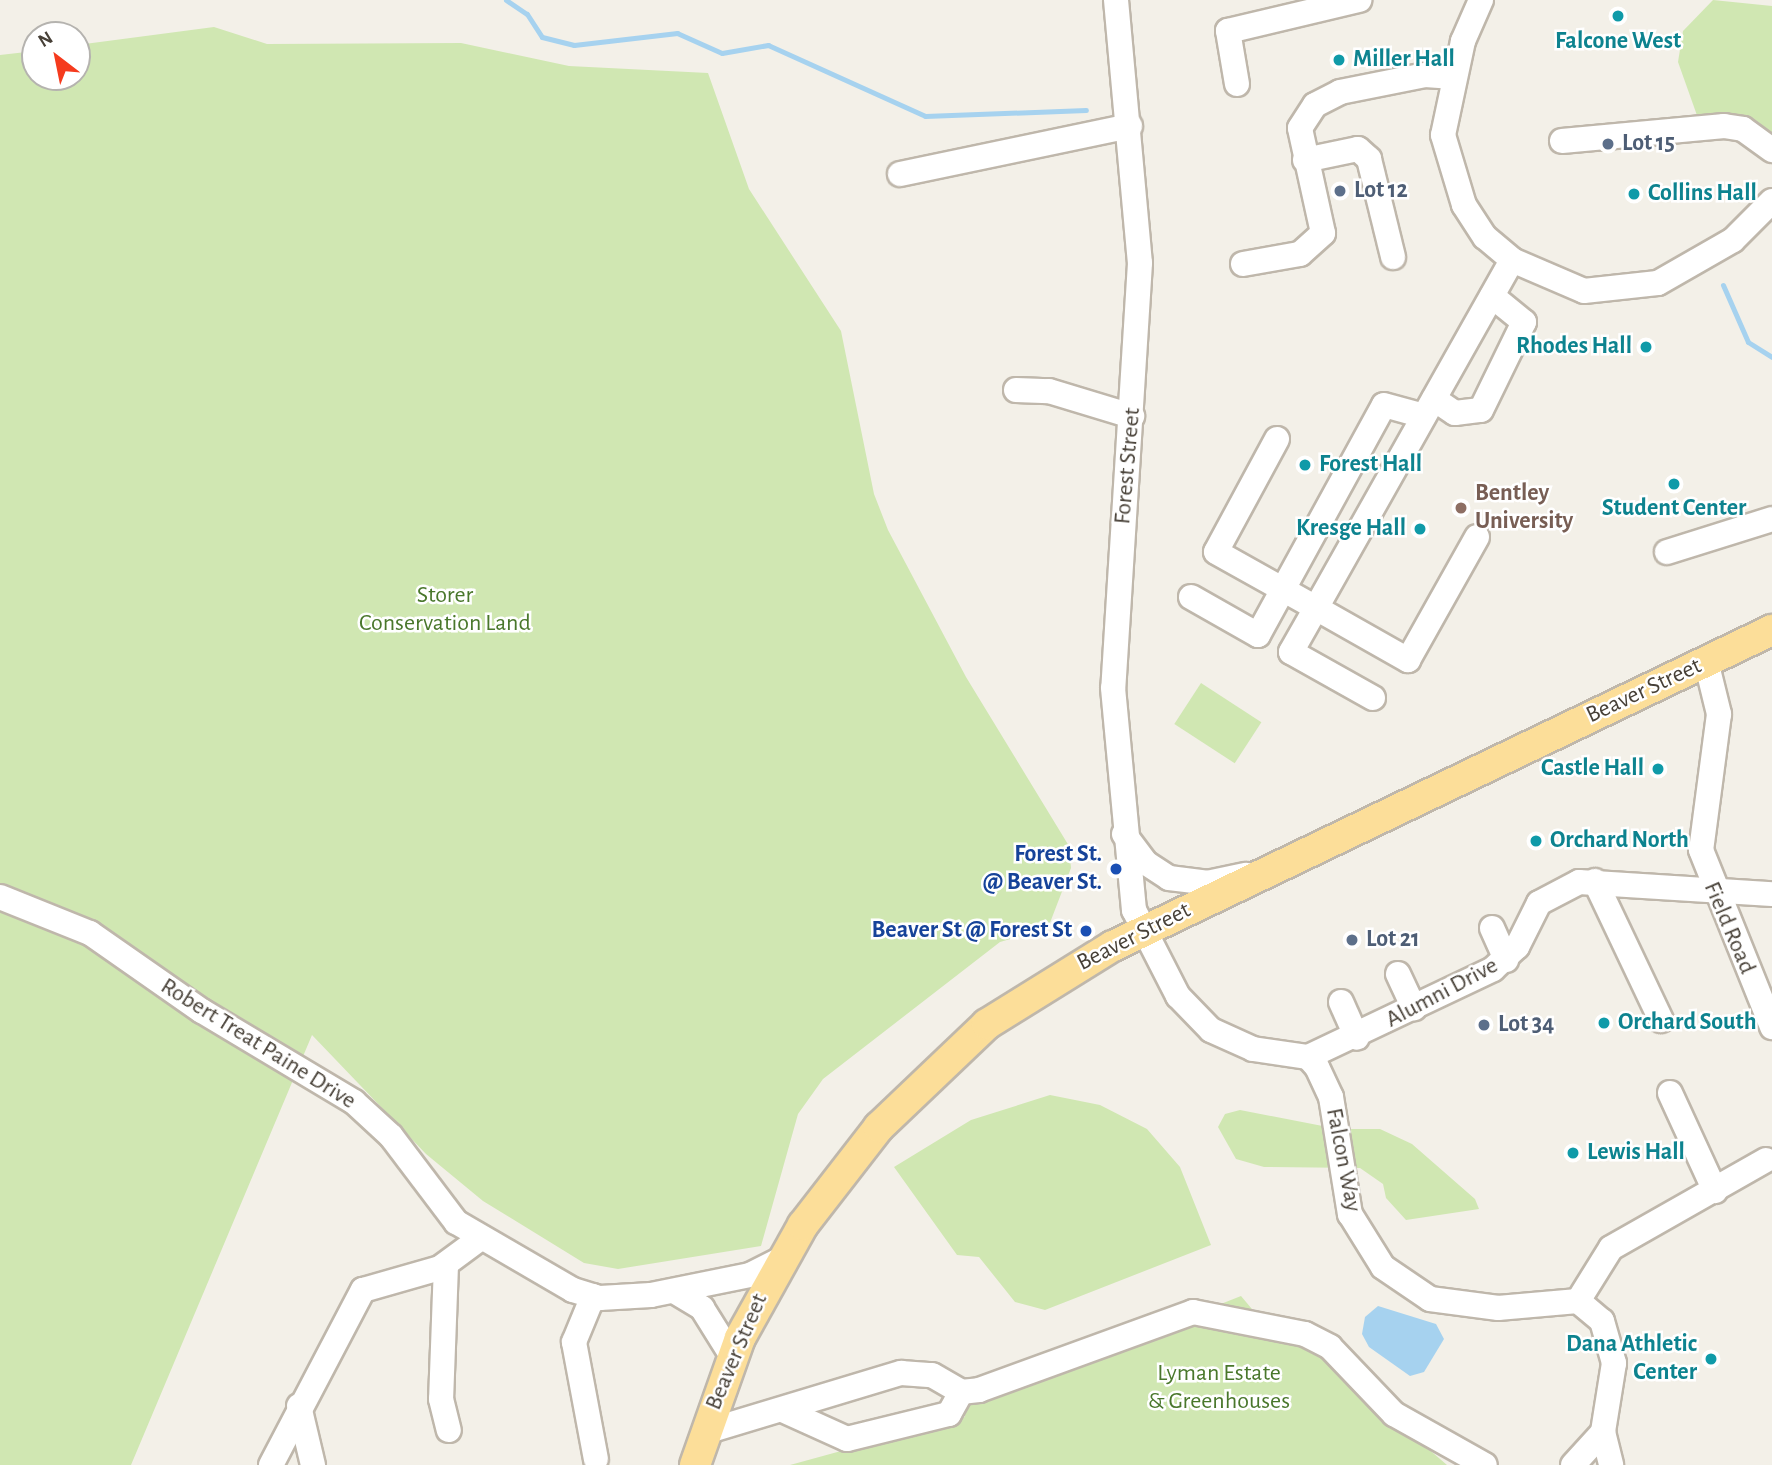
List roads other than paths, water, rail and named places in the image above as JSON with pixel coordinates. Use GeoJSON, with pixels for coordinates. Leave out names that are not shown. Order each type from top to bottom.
{"type":"FeatureCollection","features":[{"type":"Feature","properties":{"kind":"main road","name":"Beaver Street"},"geometry":{"type":"LineString","coordinates":[[700,1454],[732,1356],[781,1259],[861,1149],[957,1049],[1037,989],[1143,931],[1772,629]]}},
{"type":"Feature","properties":{"kind":"street","name":"Forest Street"},"geometry":{"type":"LineString","coordinates":[[1116,0],[1130,126],[1140,263],[1132,416],[1114,654],[1122,830],[1131,898],[1143,931]]}},
{"type":"Feature","properties":{"kind":"street"},"geometry":{"type":"LineString","coordinates":[[1237,84],[1228,31],[1359,0]]}},
{"type":"Feature","properties":{"kind":"street"},"geometry":{"type":"LineString","coordinates":[[1481,0],[1454,77],[1443,135],[1450,169],[1485,237],[1512,260],[1584,291],[1658,283],[1733,240],[1772,201]]}},
{"type":"Feature","properties":{"kind":"street"},"geometry":{"type":"LineString","coordinates":[[1243,264],[1300,254],[1316,244],[1323,233],[1300,128],[1327,97],[1425,75],[1454,77]]}},
{"type":"Feature","properties":{"kind":"street"},"geometry":{"type":"LineString","coordinates":[[900,174],[1130,126]]}},
{"type":"Feature","properties":{"kind":"street"},"geometry":{"type":"LineString","coordinates":[[1562,141],[1724,126],[1742,129],[1772,150]]}},
{"type":"Feature","properties":{"kind":"street"},"geometry":{"type":"LineString","coordinates":[[1305,160],[1358,149],[1369,159],[1393,257]]}},
{"type":"Feature","properties":{"kind":"street"},"geometry":{"type":"LineString","coordinates":[[1373,698],[1292,652],[1512,260]]}},
{"type":"Feature","properties":{"kind":"street"},"geometry":{"type":"LineString","coordinates":[[1191,597],[1258,635],[1384,405],[1429,407],[1455,413],[1482,410],[1524,322],[1492,296]]}},
{"type":"Feature","properties":{"kind":"street"},"geometry":{"type":"LineString","coordinates":[[1016,390],[1049,391],[1132,416]]}},
{"type":"Feature","properties":{"kind":"street"},"geometry":{"type":"LineString","coordinates":[[1277,439],[1216,552],[1408,660],[1478,537]]}},
{"type":"Feature","properties":{"kind":"street"},"geometry":{"type":"LineString","coordinates":[[1667,552],[1772,519]]}},
{"type":"Feature","properties":{"kind":"street","name":"Field Road"},"geometry":{"type":"LineString","coordinates":[[1706,661],[1719,714],[1700,829],[1712,890],[1772,1027]]}},
{"type":"Feature","properties":{"kind":"street"},"geometry":{"type":"LineString","coordinates":[[1122,830],[1146,863],[1177,880],[1222,881],[1293,859]]}},
{"type":"Feature","properties":{"kind":"street"},"geometry":{"type":"LineString","coordinates":[[1595,881],[1661,1020]]}},
{"type":"Feature","properties":{"kind":"street","name":"Alumni Drive"},"geometry":{"type":"LineString","coordinates":[[1308,1056],[1357,1038],[1506,960],[1539,902],[1562,888],[1595,881],[1772,894]]}},
{"type":"Feature","properties":{"kind":"street","name":"Robert Treat Paine Drive"},"geometry":{"type":"LineString","coordinates":[[0,897],[90,933],[202,1011],[354,1102],[391,1136],[456,1222],[478,1240],[593,1296],[674,1291],[750,1275],[781,1259]]}},
{"type":"Feature","properties":{"kind":"street"},"geometry":{"type":"LineString","coordinates":[[1492,928],[1506,960]]}},
{"type":"Feature","properties":{"kind":"street"},"geometry":{"type":"LineString","coordinates":[[1143,931],[1178,996],[1211,1030],[1253,1049],[1308,1056]]}},
{"type":"Feature","properties":{"kind":"street"},"geometry":{"type":"LineString","coordinates":[[1398,974],[1414,1009]]}},
{"type":"Feature","properties":{"kind":"street"},"geometry":{"type":"LineString","coordinates":[[1341,1002],[1357,1038]]}},
{"type":"Feature","properties":{"kind":"street","name":"Falcon Way"},"geometry":{"type":"LineString","coordinates":[[1308,1056],[1332,1097],[1342,1182],[1350,1214],[1383,1267],[1430,1298],[1499,1308],[1577,1301]]}},
{"type":"Feature","properties":{"kind":"street"},"geometry":{"type":"LineString","coordinates":[[1670,1093],[1715,1191]]}},
{"type":"Feature","properties":{"kind":"street"},"geometry":{"type":"LineString","coordinates":[[1611,1465],[1603,1432],[1614,1363],[1611,1342],[1602,1321],[1577,1301],[1611,1248],[1766,1160]]}},
{"type":"Feature","properties":{"kind":"street"},"geometry":{"type":"LineString","coordinates":[[271,1465],[299,1406],[363,1290],[446,1265],[478,1240]]}},
{"type":"Feature","properties":{"kind":"street"},"geometry":{"type":"LineString","coordinates":[[446,1265],[441,1399],[449,1430]]}},
{"type":"Feature","properties":{"kind":"street"},"geometry":{"type":"LineString","coordinates":[[674,1291],[702,1308],[732,1356]]}},
{"type":"Feature","properties":{"kind":"street"},"geometry":{"type":"LineString","coordinates":[[593,1296],[574,1342],[596,1459]]}},
{"type":"Feature","properties":{"kind":"street"},"geometry":{"type":"LineString","coordinates":[[785,1411],[836,1437],[858,1438],[948,1414],[961,1392],[1024,1375],[1175,1316],[1238,1318],[1305,1334],[1330,1347],[1394,1415],[1485,1465]]}},
{"type":"Feature","properties":{"kind":"street"},"geometry":{"type":"LineString","coordinates":[[700,1454],[785,1411],[901,1374],[932,1375],[961,1392]]}},
{"type":"Feature","properties":{"kind":"street"},"geometry":{"type":"LineString","coordinates":[[299,1406],[313,1465]]}},
{"type":"Feature","properties":{"kind":"street"},"geometry":{"type":"LineString","coordinates":[[1573,1465],[1603,1432]]}},
{"type":"Feature","properties":{"kind":"water"},"geometry":{"type":"Polygon","coordinates":[[[1378,1306],[1436,1324],[1444,1339],[1424,1372],[1410,1376],[1369,1347],[1362,1334],[1365,1317],[1378,1306]]]}},
{"type":"Feature","properties":{"kind":"waterway"},"geometry":{"type":"LineString","coordinates":[[506,0],[527,14],[542,37],[574,45],[677,33],[722,53],[768,45],[925,116],[1086,110]]}},
{"type":"Feature","properties":{"kind":"waterway"},"geometry":{"type":"LineString","coordinates":[[1723,285],[1748,342],[1772,357]]}},
{"type":"Feature","properties":{"kind":"place","name":"Falcone West"},"geometry":{"type":"Point","coordinates":[1618,16]}},
{"type":"Feature","properties":{"kind":"place","name":"Miller Hall"},"geometry":{"type":"Point","coordinates":[1339,60]}},
{"type":"Feature","properties":{"kind":"place","name":"Lot 15"},"geometry":{"type":"Point","coordinates":[1608,144]}},
{"type":"Feature","properties":{"kind":"place","name":"Lot 12"},"geometry":{"type":"Point","coordinates":[1340,191]}},
{"type":"Feature","properties":{"kind":"place","name":"Collins Hall"},"geometry":{"type":"Point","coordinates":[1634,194]}},
{"type":"Feature","properties":{"kind":"place","name":"Rhodes Hall"},"geometry":{"type":"Point","coordinates":[1646,347]}},
{"type":"Feature","properties":{"kind":"place","name":"Forest Hall"},"geometry":{"type":"Point","coordinates":[1305,465]}},
{"type":"Feature","properties":{"kind":"place","name":"Student Center"},"geometry":{"type":"Point","coordinates":[1674,484]}},
{"type":"Feature","properties":{"kind":"place","name":"Bentley University"},"geometry":{"type":"Point","coordinates":[1461,508]}},
{"type":"Feature","properties":{"kind":"place","name":"Kresge Hall"},"geometry":{"type":"Point","coordinates":[1420,529]}},
{"type":"Feature","properties":{"kind":"place","name":"Castle Hall"},"geometry":{"type":"Point","coordinates":[1658,769]}},
{"type":"Feature","properties":{"kind":"place","name":"Orchard North"},"geometry":{"type":"Point","coordinates":[1536,841]}},
{"type":"Feature","properties":{"kind":"place","name":"Forest St. @ Beaver St."},"geometry":{"type":"Point","coordinates":[1116,869]}},
{"type":"Feature","properties":{"kind":"place","name":"Beaver St @ Forest St"},"geometry":{"type":"Point","coordinates":[1086,931]}},
{"type":"Feature","properties":{"kind":"place","name":"Lot 21"},"geometry":{"type":"Point","coordinates":[1352,940]}},
{"type":"Feature","properties":{"kind":"place","name":"Orchard South"},"geometry":{"type":"Point","coordinates":[1604,1023]}},
{"type":"Feature","properties":{"kind":"place","name":"Lot 34"},"geometry":{"type":"Point","coordinates":[1484,1025]}},
{"type":"Feature","properties":{"kind":"place","name":"Lewis Hall"},"geometry":{"type":"Point","coordinates":[1573,1153]}},
{"type":"Feature","properties":{"kind":"place","name":"Dana Athletic Center"},"geometry":{"type":"Point","coordinates":[1711,1359]}},
{"type":"Feature","properties":{"kind":"park label","name":"Storer Conservation Land"},"geometry":{"type":"Point","coordinates":[445,610]}},
{"type":"Feature","properties":{"kind":"park label","name":"Lyman Estate & Greenhouses"},"geometry":{"type":"Point","coordinates":[1219,1388]}}]}
